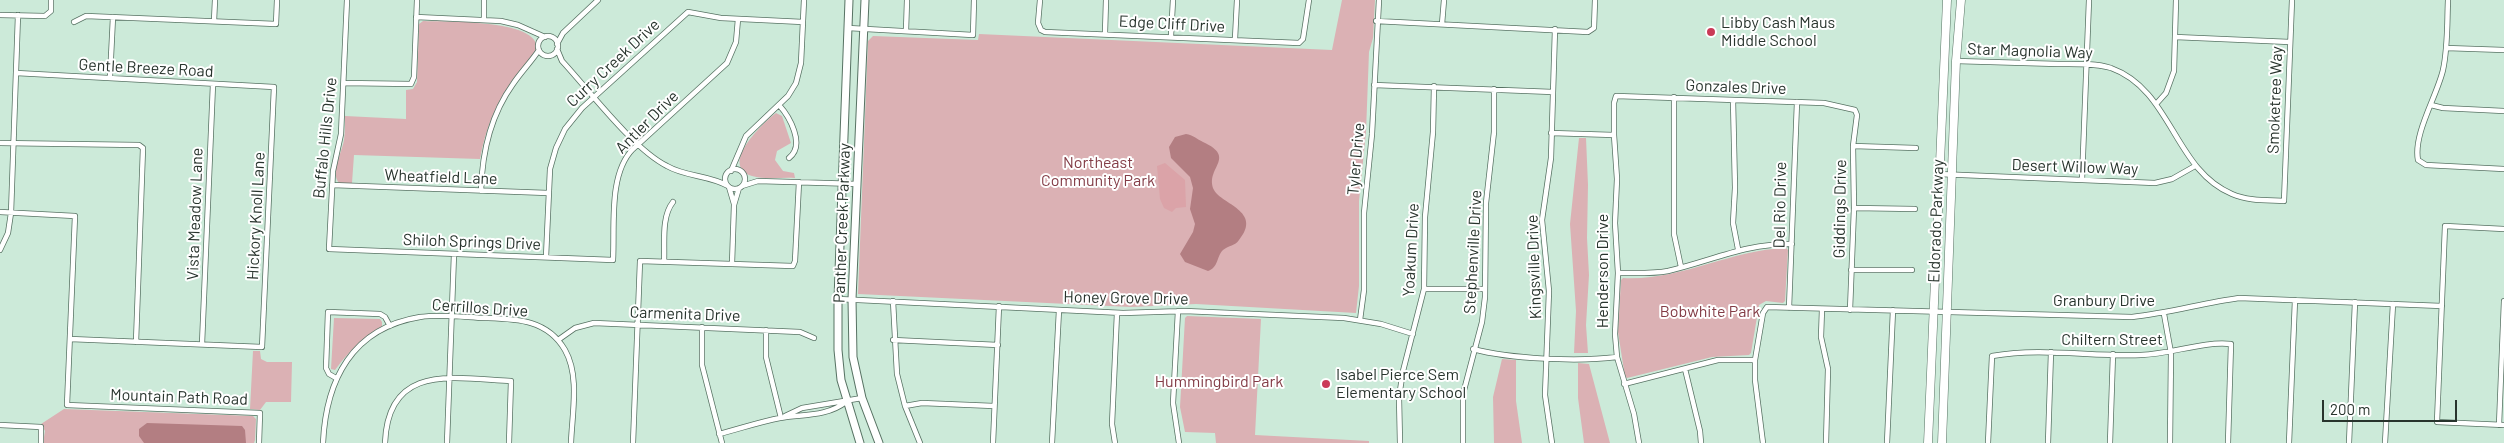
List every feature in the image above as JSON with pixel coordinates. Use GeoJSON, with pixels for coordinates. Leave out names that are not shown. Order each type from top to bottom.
{"type":"FeatureCollection","features":[{"type":"Feature","properties":{"kind":"main road","name":"Panther Creek Parkway"},"geometry":{"type":"LineString","coordinates":[[849,0],[838,299],[838,350],[841,380],[860,443]]}},
{"type":"Feature","properties":{"kind":"main road","name":"Panther Creek Parkway"},"geometry":{"type":"LineString","coordinates":[[865,0],[852,299],[853,357],[862,398],[879,443]]}},
{"type":"Feature","properties":{"kind":"main road","name":"Eldorado Parkway"},"geometry":{"type":"LineString","coordinates":[[1928,443],[1932,312],[1947,0]]}},
{"type":"Feature","properties":{"kind":"main road","name":"Eldorado Parkway"},"geometry":{"type":"LineString","coordinates":[[1942,443],[1951,175],[1956,61],[1961,0]]}},
{"type":"Feature","properties":{"kind":"main road"},"geometry":{"type":"LineString","coordinates":[[1944,60],[1956,61]]}},
{"type":"Feature","properties":{"kind":"street"},"geometry":{"type":"LineString","coordinates":[[0,15],[44,16],[50,13],[51,0]]}},
{"type":"Feature","properties":{"kind":"street"},"geometry":{"type":"LineString","coordinates":[[214,21],[215,0]]}},
{"type":"Feature","properties":{"kind":"street"},"geometry":{"type":"LineString","coordinates":[[74,22],[86,16],[276,24],[278,0]]}},
{"type":"Feature","properties":{"kind":"street","name":"Buffalo Hills Drive"},"geometry":{"type":"LineString","coordinates":[[329,249],[332,185],[341,138],[347,0]]}},
{"type":"Feature","properties":{"kind":"street"},"geometry":{"type":"LineString","coordinates":[[344,83],[411,84],[414,77],[417,0]]}},
{"type":"Feature","properties":{"kind":"street"},"geometry":{"type":"LineString","coordinates":[[484,0],[484,20]]}},
{"type":"Feature","properties":{"kind":"street"},"geometry":{"type":"LineString","coordinates":[[531,62],[547,55],[557,46],[563,33],[598,0]]}},
{"type":"Feature","properties":{"kind":"street"},"geometry":{"type":"LineString","coordinates":[[734,205],[726,179],[746,136],[791,92],[798,78],[804,0]]}},
{"type":"Feature","properties":{"kind":"street"},"geometry":{"type":"LineString","coordinates":[[906,31],[907,0]]}},
{"type":"Feature","properties":{"kind":"street"},"geometry":{"type":"LineString","coordinates":[[848,28],[973,35],[974,0]]}},
{"type":"Feature","properties":{"kind":"street","name":"Edge Cliff Drive"},"geometry":{"type":"LineString","coordinates":[[1040,0],[1038,23],[1041,30],[1302,42],[1309,0]]}},
{"type":"Feature","properties":{"kind":"street"},"geometry":{"type":"LineString","coordinates":[[1105,33],[1106,0]]}},
{"type":"Feature","properties":{"kind":"street"},"geometry":{"type":"LineString","coordinates":[[1171,36],[1174,0]]}},
{"type":"Feature","properties":{"kind":"street"},"geometry":{"type":"LineString","coordinates":[[1235,39],[1237,0]]}},
{"type":"Feature","properties":{"kind":"street","name":"Tyler Drive"},"geometry":{"type":"LineString","coordinates":[[1360,320],[1364,290],[1364,213],[1372,134],[1376,21],[1379,0]]}},
{"type":"Feature","properties":{"kind":"street"},"geometry":{"type":"LineString","coordinates":[[1442,24],[1444,0]]}},
{"type":"Feature","properties":{"kind":"street"},"geometry":{"type":"LineString","coordinates":[[1376,21],[1588,32],[1594,28],[1595,0]]}},
{"type":"Feature","properties":{"kind":"street"},"geometry":{"type":"LineString","coordinates":[[2082,180],[2089,0]]}},
{"type":"Feature","properties":{"kind":"street"},"geometry":{"type":"LineString","coordinates":[[2157,103],[2171,84],[2174,71],[2176,0]]}},
{"type":"Feature","properties":{"kind":"street","name":"Smoketree Way"},"geometry":{"type":"LineString","coordinates":[[2284,201],[2292,0]]}},
{"type":"Feature","properties":{"kind":"street"},"geometry":{"type":"LineString","coordinates":[[2448,0],[2446,48],[2442,76],[2424,123],[2417,155],[2419,162],[2426,165],[2504,169]]}},
{"type":"Feature","properties":{"kind":"street","name":"Curry Creek Drive"},"geometry":{"type":"LineString","coordinates":[[546,257],[550,169],[558,142],[573,117],[690,11],[721,18],[738,19]]}},
{"type":"Feature","properties":{"kind":"street"},"geometry":{"type":"LineString","coordinates":[[0,248],[8,233],[11,213],[18,16]]}},
{"type":"Feature","properties":{"kind":"street"},"geometry":{"type":"LineString","coordinates":[[110,77],[113,17]]}},
{"type":"Feature","properties":{"kind":"street"},"geometry":{"type":"LineString","coordinates":[[416,17],[507,22],[548,37],[557,46],[562,61],[638,144],[655,159],[674,170],[716,179],[729,186],[740,187],[758,181],[857,184]]}},
{"type":"Feature","properties":{"kind":"street"},"geometry":{"type":"LineString","coordinates":[[738,19],[803,22]]}},
{"type":"Feature","properties":{"kind":"street","name":"Antler Drive"},"geometry":{"type":"LineString","coordinates":[[613,260],[617,176],[624,160],[638,144],[726,63],[736,42],[738,19]]}},
{"type":"Feature","properties":{"kind":"street","name":"Kingsville Drive"},"geometry":{"type":"LineString","coordinates":[[1552,443],[1546,395],[1548,291],[1542,220],[1551,158],[1555,29]]}},
{"type":"Feature","properties":{"kind":"street"},"geometry":{"type":"LineString","coordinates":[[533,32],[539,48],[547,55],[562,61]]}},
{"type":"Feature","properties":{"kind":"street"},"geometry":{"type":"LineString","coordinates":[[481,191],[484,150],[492,124],[508,90],[548,37],[563,33]]}},
{"type":"Feature","properties":{"kind":"street"},"geometry":{"type":"LineString","coordinates":[[2175,37],[2290,42]]}},
{"type":"Feature","properties":{"kind":"street"},"geometry":{"type":"LineString","coordinates":[[2446,48],[2504,50]]}},
{"type":"Feature","properties":{"kind":"street","name":"Star Magnolia Way"},"geometry":{"type":"LineString","coordinates":[[1956,61],[2087,64],[2111,68],[2136,83],[2157,103],[2194,166],[2212,184],[2232,195],[2251,199],[2284,201]]}},
{"type":"Feature","properties":{"kind":"street","name":"Gentle Breeze Road"},"geometry":{"type":"LineString","coordinates":[[16,74],[110,77],[274,87]]}},
{"type":"Feature","properties":{"kind":"street","name":"Vista Meadow Lane"},"geometry":{"type":"LineString","coordinates":[[202,344],[213,84]]}},
{"type":"Feature","properties":{"kind":"street"},"geometry":{"type":"LineString","coordinates":[[1374,85],[1553,92]]}},
{"type":"Feature","properties":{"kind":"street","name":"Yoakum Drive"},"geometry":{"type":"LineString","coordinates":[[1400,443],[1399,397],[1403,371],[1424,289],[1424,217],[1433,132],[1434,86]]}},
{"type":"Feature","properties":{"kind":"street","name":"Hickory Knoll Lane"},"geometry":{"type":"LineString","coordinates":[[202,344],[262,347],[274,87]]}},
{"type":"Feature","properties":{"kind":"street","name":"Stephenville Drive"},"geometry":{"type":"LineString","coordinates":[[1463,443],[1463,394],[1473,349],[1482,322],[1485,289],[1486,203],[1494,132],[1494,89]]}},
{"type":"Feature","properties":{"kind":"street","name":"Gonzales Drive"},"geometry":{"type":"LineString","coordinates":[[1616,96],[1797,102],[1830,104],[1855,110]]}},
{"type":"Feature","properties":{"kind":"street","name":"Henderson Drive"},"geometry":{"type":"LineString","coordinates":[[1616,96],[1613,107],[1617,179],[1615,223],[1618,273],[1615,316],[1617,357],[1634,414],[1639,443]]}},
{"type":"Feature","properties":{"kind":"street"},"geometry":{"type":"LineString","coordinates":[[1674,98],[1674,234],[1681,267]]}},
{"type":"Feature","properties":{"kind":"street"},"geometry":{"type":"LineString","coordinates":[[1733,100],[1733,223],[1738,249]]}},
{"type":"Feature","properties":{"kind":"street","name":"Del Rio Drive"},"geometry":{"type":"LineString","coordinates":[[1789,308],[1797,102]]}},
{"type":"Feature","properties":{"kind":"street"},"geometry":{"type":"LineString","coordinates":[[779,105],[791,121],[795,136],[796,146],[793,155],[789,158]]}},
{"type":"Feature","properties":{"kind":"street"},"geometry":{"type":"LineString","coordinates":[[2430,105],[2443,108],[2504,111]]}},
{"type":"Feature","properties":{"kind":"street","name":"Giddings Drive"},"geometry":{"type":"LineString","coordinates":[[1850,310],[1854,208],[1853,146],[1857,115],[1855,110]]}},
{"type":"Feature","properties":{"kind":"street"},"geometry":{"type":"LineString","coordinates":[[1551,133],[1614,135]]}},
{"type":"Feature","properties":{"kind":"street"},"geometry":{"type":"LineString","coordinates":[[0,143],[139,146],[143,148],[136,342]]}},
{"type":"Feature","properties":{"kind":"street"},"geometry":{"type":"LineString","coordinates":[[1853,146],[1916,148]]}},
{"type":"Feature","properties":{"kind":"street"},"geometry":{"type":"LineString","coordinates":[[736,160],[740,171],[744,175],[758,181]]}},
{"type":"Feature","properties":{"kind":"street","name":"Desert Willow Way"},"geometry":{"type":"LineString","coordinates":[[1938,174],[2155,183],[2172,179],[2194,166]]}},
{"type":"Feature","properties":{"kind":"street"},"geometry":{"type":"LineString","coordinates":[[716,179],[729,172],[740,171]]}},
{"type":"Feature","properties":{"kind":"street"},"geometry":{"type":"LineString","coordinates":[[732,264],[734,205],[740,187],[745,181],[744,175]]}},
{"type":"Feature","properties":{"kind":"street"},"geometry":{"type":"LineString","coordinates":[[634,443],[640,261],[786,268],[794,265],[799,182]]}},
{"type":"Feature","properties":{"kind":"street","name":"Wheatfield Lane"},"geometry":{"type":"LineString","coordinates":[[332,185],[548,193]]}},
{"type":"Feature","properties":{"kind":"street"},"geometry":{"type":"LineString","coordinates":[[664,262],[666,218],[673,202]]}},
{"type":"Feature","properties":{"kind":"street"},"geometry":{"type":"LineString","coordinates":[[1854,208],[1915,209]]}},
{"type":"Feature","properties":{"kind":"street"},"geometry":{"type":"LineString","coordinates":[[0,212],[75,216],[70,339],[202,344]]}},
{"type":"Feature","properties":{"kind":"street"},"geometry":{"type":"LineString","coordinates":[[2504,229],[2445,226],[2437,422],[2502,425],[2504,301]]}},
{"type":"Feature","properties":{"kind":"street"},"geometry":{"type":"LineString","coordinates":[[1618,273],[1656,272],[1681,267],[1738,249],[1763,245],[1792,244]]}},
{"type":"Feature","properties":{"kind":"street","name":"Shiloh Springs Drive"},"geometry":{"type":"LineString","coordinates":[[329,249],[613,260]]}},
{"type":"Feature","properties":{"kind":"street"},"geometry":{"type":"LineString","coordinates":[[447,443],[454,254]]}},
{"type":"Feature","properties":{"kind":"street"},"geometry":{"type":"LineString","coordinates":[[1851,270],[1912,270]]}},
{"type":"Feature","properties":{"kind":"street"},"geometry":{"type":"LineString","coordinates":[[1424,289],[1485,289]]}},
{"type":"Feature","properties":{"kind":"street","name":"Granbury Drive"},"geometry":{"type":"LineString","coordinates":[[1755,360],[1765,308],[2040,313],[2132,317],[2164,314],[2207,302],[2240,298],[2442,306]]}},
{"type":"Feature","properties":{"kind":"street","name":"Honey Grove Drive"},"geometry":{"type":"LineString","coordinates":[[838,299],[1117,313],[1178,311],[1277,314],[1360,320],[1413,334]]}},
{"type":"Feature","properties":{"kind":"street"},"geometry":{"type":"LineString","coordinates":[[2289,443],[2296,300]]}},
{"type":"Feature","properties":{"kind":"street"},"geometry":{"type":"LineString","coordinates":[[893,301],[893,340],[897,374],[905,406],[920,443]]}},
{"type":"Feature","properties":{"kind":"street"},"geometry":{"type":"LineString","coordinates":[[2349,443],[2355,302]]}},
{"type":"Feature","properties":{"kind":"street"},"geometry":{"type":"LineString","coordinates":[[2385,443],[2393,304]]}},
{"type":"Feature","properties":{"kind":"street"},"geometry":{"type":"LineString","coordinates":[[994,443],[994,406],[1000,306]]}},
{"type":"Feature","properties":{"kind":"street"},"geometry":{"type":"LineString","coordinates":[[1822,308],[1821,337],[1828,369],[1826,443]]}},
{"type":"Feature","properties":{"kind":"street"},"geometry":{"type":"LineString","coordinates":[[1052,443],[1058,310]]}},
{"type":"Feature","properties":{"kind":"street"},"geometry":{"type":"LineString","coordinates":[[1887,443],[1893,310]]}},
{"type":"Feature","properties":{"kind":"street"},"geometry":{"type":"LineString","coordinates":[[1178,311],[1173,403],[1179,443]]}},
{"type":"Feature","properties":{"kind":"street"},"geometry":{"type":"LineString","coordinates":[[336,378],[329,374],[326,368],[328,312],[380,314],[386,318],[390,326]]}},
{"type":"Feature","properties":{"kind":"street"},"geometry":{"type":"LineString","coordinates":[[1115,443],[1112,424],[1117,313]]}},
{"type":"Feature","properties":{"kind":"street"},"geometry":{"type":"LineString","coordinates":[[2164,314],[2171,353],[2170,443]]}},
{"type":"Feature","properties":{"kind":"street","name":"Cerrillos Drive"},"geometry":{"type":"LineString","coordinates":[[323,443],[327,404],[336,378],[359,347],[390,326],[419,317],[452,316],[525,320],[540,326],[558,340]]}},
{"type":"Feature","properties":{"kind":"street","name":"Carmenita Drive"},"geometry":{"type":"LineString","coordinates":[[558,340],[571,330],[589,324],[800,332],[814,338]]}},
{"type":"Feature","properties":{"kind":"street"},"geometry":{"type":"LineString","coordinates":[[702,327],[702,365],[722,443]]}},
{"type":"Feature","properties":{"kind":"street"},"geometry":{"type":"LineString","coordinates":[[766,330],[766,357],[781,418]]}},
{"type":"Feature","properties":{"kind":"street","name":"Mountain Path Road"},"geometry":{"type":"LineString","coordinates":[[70,339],[67,405],[260,413],[259,443]]}},
{"type":"Feature","properties":{"kind":"street"},"geometry":{"type":"LineString","coordinates":[[558,340],[569,358],[572,373],[571,443]]}},
{"type":"Feature","properties":{"kind":"street"},"geometry":{"type":"LineString","coordinates":[[893,340],[998,345]]}},
{"type":"Feature","properties":{"kind":"street","name":"Chiltern Street"},"geometry":{"type":"LineString","coordinates":[[1988,443],[1992,356],[2018,351],[2113,354],[2171,353],[2215,342],[2231,344],[2228,443]]}},
{"type":"Feature","properties":{"kind":"street"},"geometry":{"type":"LineString","coordinates":[[1473,349],[1500,355],[1591,360],[1617,357]]}},
{"type":"Feature","properties":{"kind":"street"},"geometry":{"type":"LineString","coordinates":[[2048,443],[2051,352]]}},
{"type":"Feature","properties":{"kind":"street"},"geometry":{"type":"LineString","coordinates":[[2110,443],[2113,354]]}},
{"type":"Feature","properties":{"kind":"street"},"geometry":{"type":"LineString","coordinates":[[1624,384],[1718,360],[1755,360],[1755,380],[1763,443]]}},
{"type":"Feature","properties":{"kind":"street"},"geometry":{"type":"LineString","coordinates":[[1685,369],[1700,430],[1701,443]]}},
{"type":"Feature","properties":{"kind":"street"},"geometry":{"type":"LineString","coordinates":[[385,443],[389,415],[403,393],[427,380],[449,378],[511,380],[509,443]]}},
{"type":"Feature","properties":{"kind":"street"},"geometry":{"type":"LineString","coordinates":[[781,418],[805,417],[837,408],[847,402],[862,398]]}},
{"type":"Feature","properties":{"kind":"street"},"geometry":{"type":"LineString","coordinates":[[719,434],[781,418],[802,408],[834,401],[847,402]]}},
{"type":"Feature","properties":{"kind":"street"},"geometry":{"type":"LineString","coordinates":[[905,406],[922,403],[994,406]]}},
{"type":"Feature","properties":{"kind":"street"},"geometry":{"type":"LineString","coordinates":[[0,425],[41,427],[41,443]]}},
{"type":"Feature","properties":{"kind":"green space","name":"Northeast Community Park"},"geometry":{"type":"Polygon","coordinates":[[[1342,0],[1375,0],[1373,38],[1369,52],[1366,132],[1359,201],[1359,286],[1356,313],[1196,304],[1131,307],[858,294],[868,41],[873,36],[978,40],[979,34],[1332,50],[1342,0]]]}},
{"type":"Feature","properties":{"kind":"green space"},"geometry":{"type":"Polygon","coordinates":[[[423,21],[470,22],[511,28],[526,33],[535,42],[535,53],[529,63],[514,79],[497,107],[488,127],[480,159],[354,155],[352,183],[339,183],[336,168],[344,140],[345,116],[406,119],[406,90],[413,89],[417,82],[419,24],[423,21]]]}},
{"type":"Feature","properties":{"kind":"green space"},"geometry":{"type":"Polygon","coordinates":[[[776,113],[782,116],[791,143],[777,151],[775,160],[783,171],[794,173],[795,178],[752,176],[743,171],[740,163],[741,154],[754,134],[776,113]]]}},
{"type":"Feature","properties":{"kind":"green space"},"geometry":{"type":"Polygon","coordinates":[[[1579,138],[1586,138],[1588,185],[1587,238],[1589,275],[1586,325],[1588,353],[1574,353],[1576,311],[1570,224],[1579,138]]]}},
{"type":"Feature","properties":{"kind":"green space","name":"Bobwhite Park"},"geometry":{"type":"Polygon","coordinates":[[[1786,248],[1788,250],[1785,301],[1783,303],[1766,301],[1759,305],[1751,353],[1749,355],[1712,357],[1625,377],[1618,332],[1621,280],[1623,278],[1665,275],[1745,254],[1786,248]]]}},
{"type":"Feature","properties":{"kind":"green space","name":"Hummingbird Park"},"geometry":{"type":"Polygon","coordinates":[[[1187,316],[1261,319],[1255,435],[1369,441],[1369,443],[1216,443],[1215,433],[1185,432],[1180,407],[1185,318],[1187,316]]]}},
{"type":"Feature","properties":{"kind":"green space"},"geometry":{"type":"Polygon","coordinates":[[[334,318],[380,319],[382,322],[382,326],[356,346],[335,370],[331,369],[334,318]]]}},
{"type":"Feature","properties":{"kind":"green space"},"geometry":{"type":"Polygon","coordinates":[[[253,351],[260,351],[261,359],[267,362],[292,362],[291,402],[266,402],[260,410],[250,409],[253,351]]]}},
{"type":"Feature","properties":{"kind":"green space"},"geometry":{"type":"Polygon","coordinates":[[[1502,359],[1516,360],[1516,401],[1522,443],[1494,443],[1493,397],[1502,359]]]}},
{"type":"Feature","properties":{"kind":"green space"},"geometry":{"type":"Polygon","coordinates":[[[1578,363],[1589,364],[1610,443],[1584,443],[1578,398],[1578,363]]]}},
{"type":"Feature","properties":{"kind":"green space"},"geometry":{"type":"Polygon","coordinates":[[[64,409],[253,416],[256,419],[255,440],[254,443],[43,443],[45,431],[41,424],[64,409]]]}},
{"type":"Feature","properties":{"kind":"shaded area"},"geometry":{"type":"Polygon","coordinates":[[[1186,134],[1193,136],[1218,153],[1218,164],[1212,182],[1214,190],[1238,209],[1246,222],[1245,230],[1239,240],[1223,250],[1214,267],[1208,271],[1185,262],[1180,254],[1193,232],[1195,224],[1190,209],[1193,188],[1190,177],[1171,158],[1169,147],[1175,137],[1186,134]]]}},
{"type":"Feature","properties":{"kind":"shaded area"},"geometry":{"type":"Polygon","coordinates":[[[1165,163],[1185,180],[1186,207],[1176,208],[1172,212],[1164,208],[1160,199],[1157,166],[1165,163]]]}},
{"type":"Feature","properties":{"kind":"shaded area"},"geometry":{"type":"Polygon","coordinates":[[[147,423],[242,426],[245,430],[246,443],[144,443],[139,436],[139,429],[147,423]]]}},
{"type":"Feature","properties":{"kind":"place","name":"Libby Cash Maus Middle School"},"geometry":{"type":"Point","coordinates":[1711,32]}},
{"type":"Feature","properties":{"kind":"place","name":"Isabel Pierce Sem Elementary School"},"geometry":{"type":"Point","coordinates":[1326,384]}}]}
